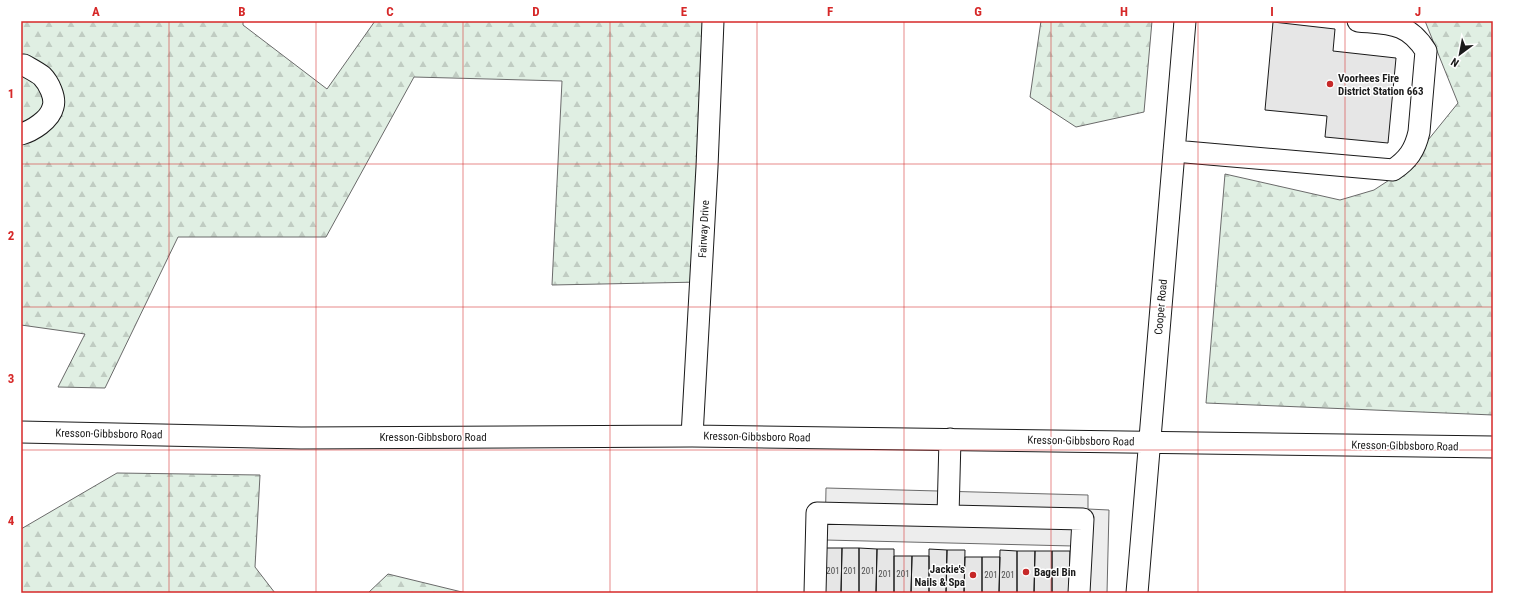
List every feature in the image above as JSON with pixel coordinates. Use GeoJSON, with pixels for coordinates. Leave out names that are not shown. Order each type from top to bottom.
{"type":"FeatureCollection","features":[{"type":"Feature","properties":{"kind":"street","name":"Fairway Drive"},"geometry":{"type":"LineString","coordinates":[[692,436],[707,167],[712,21]]}},
{"type":"Feature","properties":{"kind":"street","name":"Cooper Road"},"geometry":{"type":"LineString","coordinates":[[1137,593],[1185,21]]}},
{"type":"Feature","properties":{"kind":"street"},"geometry":{"type":"LineString","coordinates":[[1174,151],[1393,170],[1403,163],[1417,144],[1426,51],[1419,40],[1409,31],[1398,26],[1358,21]]}},
{"type":"Feature","properties":{"kind":"street"},"geometry":{"type":"LineString","coordinates":[[21,65],[24,65],[42,76],[52,90],[53,107],[45,120],[30,132],[21,134]]}},
{"type":"Feature","properties":{"kind":"street","name":"Kresson-Gibbsboro Road"},"geometry":{"type":"LineString","coordinates":[[21,432],[301,438],[692,436],[1493,447]]}},
{"type":"Feature","properties":{"kind":"street"},"geometry":{"type":"LineString","coordinates":[[948,516],[950,439]]}},
{"type":"Feature","properties":{"kind":"street"},"geometry":{"type":"LineString","coordinates":[[816,593],[817,513],[1084,519],[1079,593]]}},
{"type":"Feature","properties":{"kind":"green space"},"geometry":{"type":"Polygon","coordinates":[[[21,21],[243,21],[243,25],[327,89],[375,21],[713,21],[701,282],[552,285],[562,81],[414,77],[326,237],[178,237],[105,388],[58,387],[85,334],[21,325],[21,21]]]}},
{"type":"Feature","properties":{"kind":"green space"},"geometry":{"type":"Polygon","coordinates":[[[1041,21],[1152,21],[1144,112],[1076,127],[1030,97],[1041,21]]]}},
{"type":"Feature","properties":{"kind":"green space"},"geometry":{"type":"Polygon","coordinates":[[[1425,21],[1493,21],[1493,415],[1206,403],[1225,174],[1340,200],[1374,190],[1403,171],[1458,103],[1425,21]]]}},
{"type":"Feature","properties":{"kind":"green space"},"geometry":{"type":"Polygon","coordinates":[[[117,473],[260,475],[255,567],[275,593],[21,593],[21,529],[117,473]]]}},
{"type":"Feature","properties":{"kind":"green space"},"geometry":{"type":"Polygon","coordinates":[[[388,574],[466,593],[368,593],[388,574]]]}},
{"type":"Feature","properties":{"kind":"shaded area"},"geometry":{"type":"Polygon","coordinates":[[[826,488],[1088,495],[1088,509],[1109,510],[1107,593],[1072,593],[1073,546],[825,540],[826,488]]]}},
{"type":"Feature","properties":{"kind":"building","name":"Voorhees Fire District Station 663"},"geometry":{"type":"Polygon","coordinates":[[[1273,22],[1335,29],[1333,51],[1396,58],[1388,143],[1325,137],[1327,116],[1265,110],[1273,22]]]}},
{"type":"Feature","properties":{"kind":"building"},"geometry":{"type":"Polygon","coordinates":[[[824,548],[842,548],[841,593],[824,593],[824,548]]]}},
{"type":"Feature","properties":{"kind":"building"},"geometry":{"type":"Polygon","coordinates":[[[842,548],[859,548],[859,593],[841,593],[842,548]]]}},
{"type":"Feature","properties":{"kind":"building"},"geometry":{"type":"Polygon","coordinates":[[[859,548],[877,549],[876,593],[859,593],[859,548]]]}},
{"type":"Feature","properties":{"kind":"building"},"geometry":{"type":"Polygon","coordinates":[[[877,549],[894,549],[894,593],[876,593],[877,549]]]}},
{"type":"Feature","properties":{"kind":"building"},"geometry":{"type":"Polygon","coordinates":[[[929,549],[947,550],[946,593],[929,593],[929,549]]]}},
{"type":"Feature","properties":{"kind":"building"},"geometry":{"type":"Polygon","coordinates":[[[947,550],[965,550],[964,593],[946,593],[947,550]]]}},
{"type":"Feature","properties":{"kind":"building"},"geometry":{"type":"Polygon","coordinates":[[[1000,550],[1017,551],[1017,593],[999,593],[1000,550]]]}},
{"type":"Feature","properties":{"kind":"building","name":"Bagel Bin"},"geometry":{"type":"Polygon","coordinates":[[[1017,551],[1035,551],[1034,593],[1017,593],[1017,551]]]}},
{"type":"Feature","properties":{"kind":"building"},"geometry":{"type":"Polygon","coordinates":[[[1035,551],[1052,551],[1052,593],[1034,593],[1035,551]]]}},
{"type":"Feature","properties":{"kind":"building"},"geometry":{"type":"Polygon","coordinates":[[[1052,551],[1070,551],[1069,593],[1052,593],[1052,551]]]}},
{"type":"Feature","properties":{"kind":"building"},"geometry":{"type":"Polygon","coordinates":[[[894,556],[912,556],[911,593],[894,593],[894,556]]]}},
{"type":"Feature","properties":{"kind":"building"},"geometry":{"type":"Polygon","coordinates":[[[912,556],[929,556],[929,593],[911,593],[912,556]]]}},
{"type":"Feature","properties":{"kind":"building","name":"Jackie's Nails & Spa"},"geometry":{"type":"Polygon","coordinates":[[[965,557],[982,557],[982,593],[964,593],[965,557]]]}},
{"type":"Feature","properties":{"kind":"building"},"geometry":{"type":"Polygon","coordinates":[[[982,557],[1000,557],[999,593],[982,593],[982,557]]]}},
{"type":"Feature","properties":{"kind":"place","name":"Voorhees Fire District Station 663"},"geometry":{"type":"Point","coordinates":[1330,84]}},
{"type":"Feature","properties":{"kind":"place","name":"Bagel Bin"},"geometry":{"type":"Point","coordinates":[1026,572]}},
{"type":"Feature","properties":{"kind":"place","name":"Jackie's Nails & Spa"},"geometry":{"type":"Point","coordinates":[973,575]}}]}
